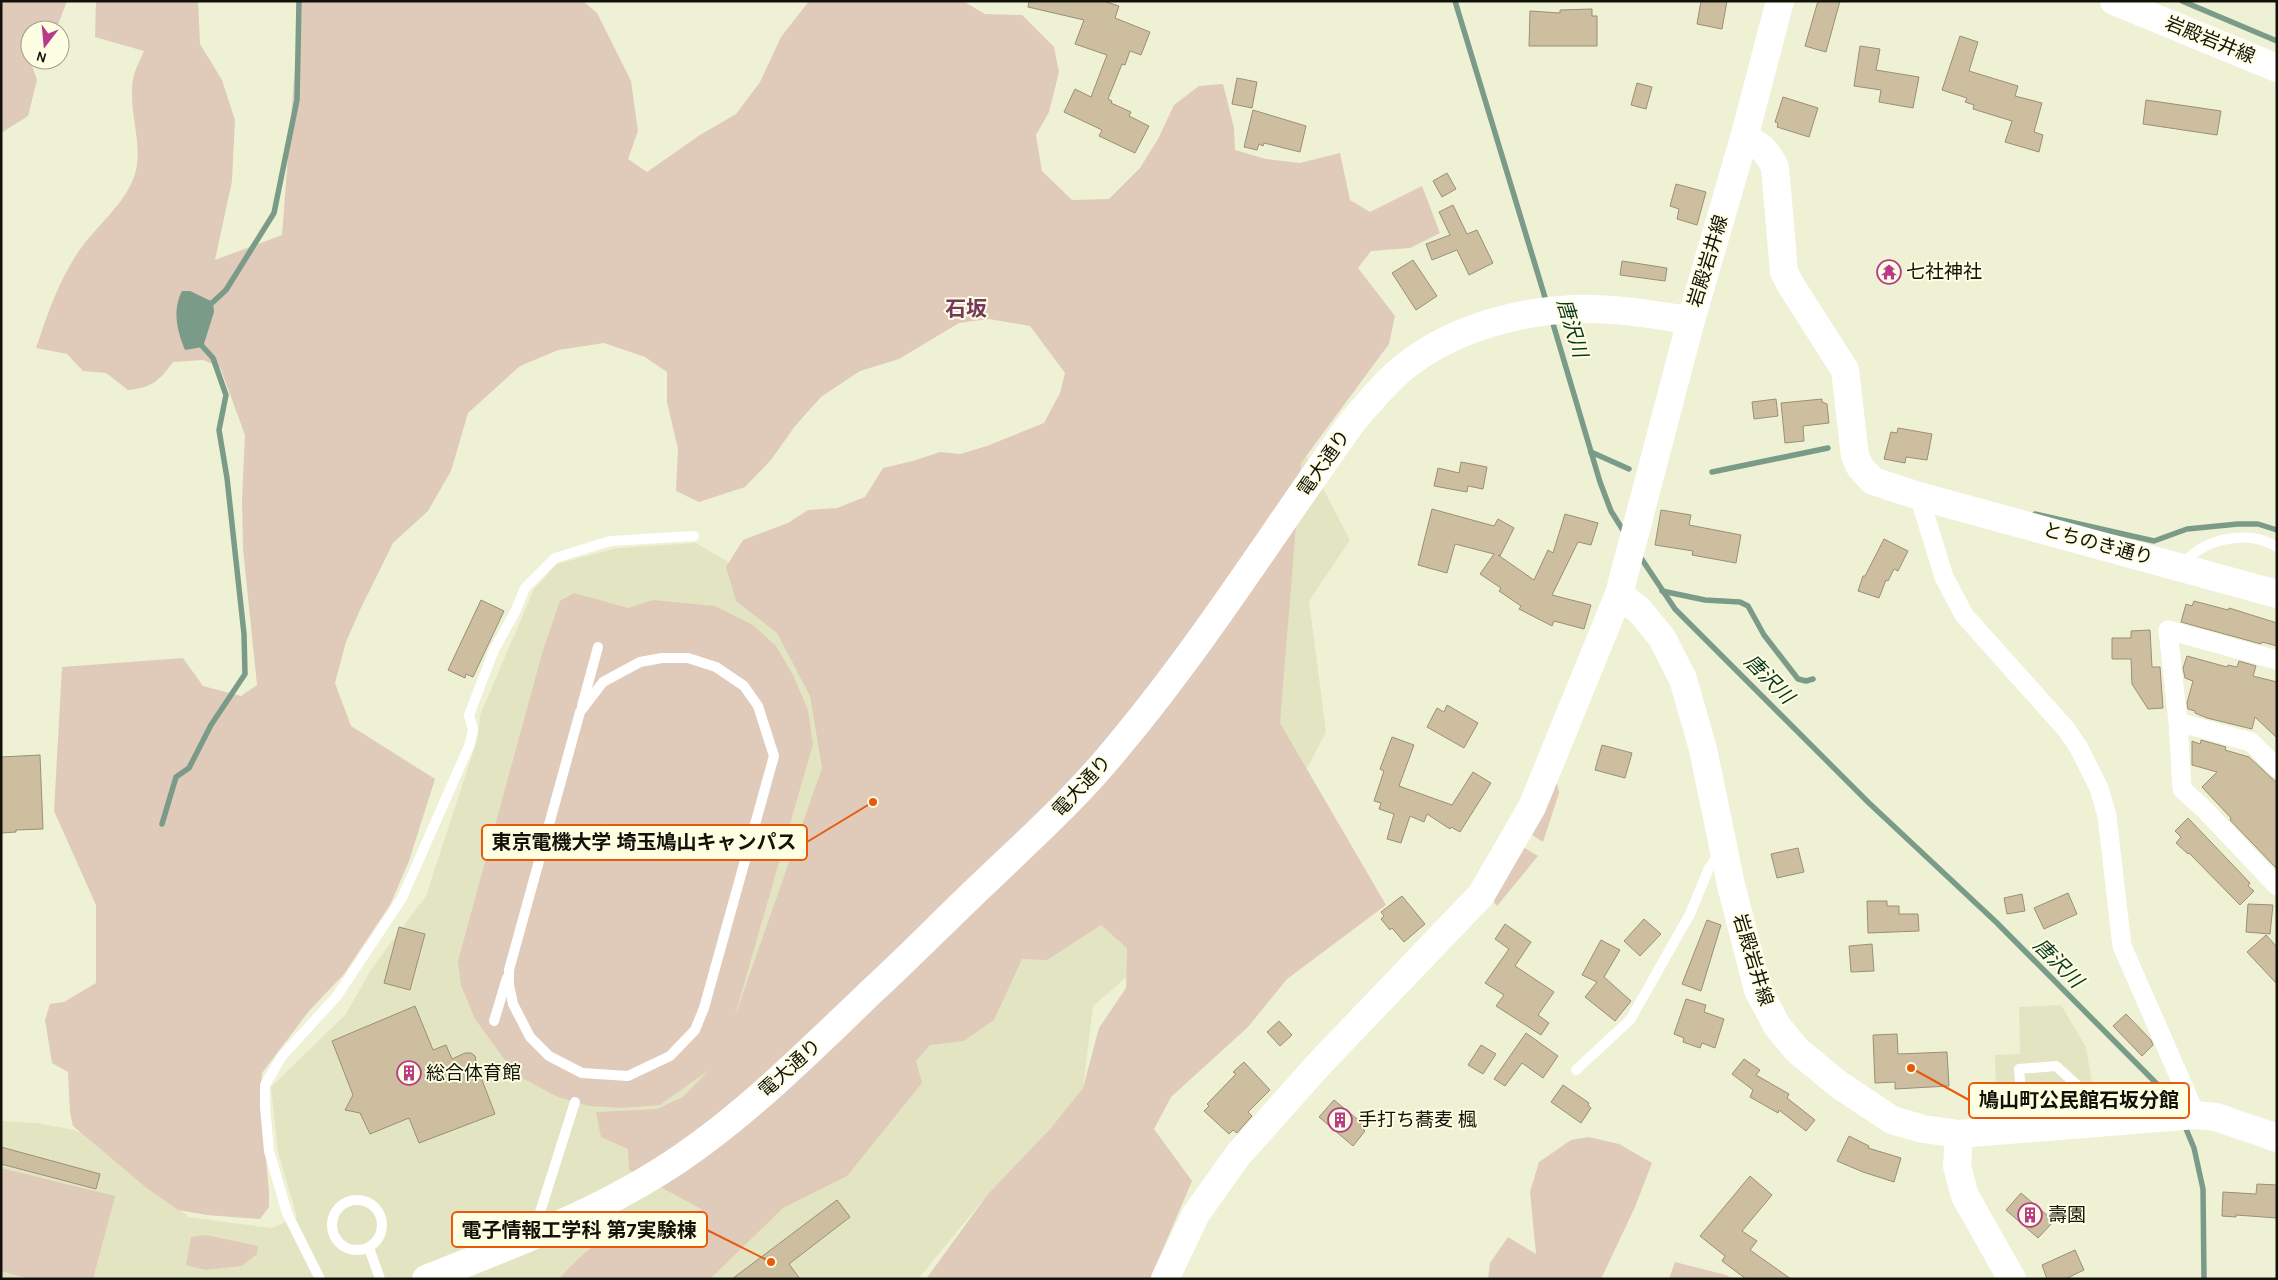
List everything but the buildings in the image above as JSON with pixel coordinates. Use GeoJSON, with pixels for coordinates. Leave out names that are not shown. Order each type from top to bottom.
{"type":"FeatureCollection","features":[{"type":"Feature","properties":{"kind":"street","name":"岩殿岩井線"},"geometry":{"type":"LineString","coordinates":[[1165,1279],[1196,1214],[1238,1155],[1321,1062],[1480,895],[1532,807],[1621,584],[1690,320],[1744,138],[1780,1]]}},
{"type":"Feature","properties":{"kind":"street","name":"岩殿岩井線"},"geometry":{"type":"LineString","coordinates":[[2114,1],[2221,43],[2277,68]]}},
{"type":"Feature","properties":{"kind":"street","name":"とちのき通り"},"geometry":{"type":"LineString","coordinates":[[1744,138],[1767,152],[1775,167],[1784,272],[1845,370],[1855,456],[1864,474],[1873,481],[1919,496],[2277,594]]}},
{"type":"Feature","properties":{"kind":"street","name":"電大通り"},"geometry":{"type":"LineString","coordinates":[[426,1279],[532,1237],[627,1192],[690,1152],[747,1106],[833,1029],[1062,810],[1118,748],[1208,630],[1329,454],[1377,392],[1404,368],[1441,343],[1502,320],[1528,314],[1574,309],[1619,311],[1690,320]]}},
{"type":"Feature","properties":{"kind":"street"},"geometry":{"type":"LineString","coordinates":[[1919,496],[1944,577],[1964,615],[2066,729],[2079,748],[2099,788],[2107,816],[2122,946],[2196,1115]]}},
{"type":"Feature","properties":{"kind":"street","name":"岩殿岩井線"},"geometry":{"type":"LineString","coordinates":[[1621,584],[1662,638],[1683,679],[1703,749],[1731,885],[1758,990],[1768,1012],[1786,1038],[1838,1084],[1892,1120],[1922,1129],[1959,1134],[2024,1130],[2152,1117],[2196,1115],[2216,1117],[2277,1138]]}},
{"type":"Feature","properties":{"kind":"street"},"geometry":{"type":"LineString","coordinates":[[2277,660],[2168,630],[2178,722],[2182,789],[2205,810],[2277,886]]}},
{"type":"Feature","properties":{"kind":"street"},"geometry":{"type":"LineString","coordinates":[[2178,722],[2251,742],[2277,768]]}},
{"type":"Feature","properties":{"kind":"street"},"geometry":{"type":"LineString","coordinates":[[1959,1134],[1957,1166],[1965,1196],[2012,1279]]}},
{"type":"Feature","properties":{"kind":"lane"},"geometry":{"type":"LineString","coordinates":[[320,1279],[287,1213],[269,1151],[265,1107],[266,1085],[282,1056],[337,996],[402,898],[469,746],[473,730],[469,715],[494,650],[525,588],[555,558],[610,541],[694,536]]}},
{"type":"Feature","properties":{"kind":"lane"},"geometry":{"type":"LineString","coordinates":[[2182,567],[2189,556],[2230,538],[2252,537],[2267,540],[2277,547]]}},
{"type":"Feature","properties":{"kind":"lane"},"geometry":{"type":"LineString","coordinates":[[494,1021],[598,647]]}},
{"type":"Feature","properties":{"kind":"lane"},"geometry":{"type":"LineString","coordinates":[[509,970],[509,985],[513,1004],[530,1037],[549,1056],[582,1073],[628,1076],[670,1056],[695,1030],[704,1008],[774,756],[758,706],[744,686],[716,667],[688,658],[662,658],[640,662],[603,682],[580,712]]}},
{"type":"Feature","properties":{"kind":"lane"},"geometry":{"type":"LineString","coordinates":[[1576,1070],[1630,1020],[1690,914],[1709,868],[1724,846]]}},
{"type":"Feature","properties":{"kind":"lane"},"geometry":{"type":"LineString","coordinates":[[2024,1130],[2019,1069],[2056,1066],[2088,1095],[2106,1122]]}},
{"type":"Feature","properties":{"kind":"lane"},"geometry":{"type":"LineString","coordinates":[[532,1237],[575,1102]]}},
{"type":"Feature","properties":{"kind":"lane"},"geometry":{"type":"LineString","coordinates":[[362,1200],[370,1203],[382,1217],[383,1227],[381,1235],[376,1243],[369,1248],[360,1250],[343,1247],[333,1233],[333,1216],[338,1208],[345,1203],[362,1200]]}},
{"type":"Feature","properties":{"kind":"lane"},"geometry":{"type":"LineString","coordinates":[[369,1248],[380,1279]]}},
{"type":"Feature","properties":{"kind":"shaded area"},"geometry":{"type":"Polygon","coordinates":[[[1,1],[67,1],[60,20],[20,20],[20,70],[34,70],[37,80],[28,116],[1,133],[1,1]]]}},
{"type":"Feature","properties":{"kind":"shaded area"},"geometry":{"type":"Polygon","coordinates":[[[96,1],[198,1],[200,44],[222,80],[235,120],[232,181],[215,260],[282,235],[300,1],[583,1],[597,13],[631,81],[638,131],[628,159],[647,172],[700,135],[736,114],[760,82],[781,37],[809,1],[963,1],[985,14],[1022,15],[1054,47],[1059,72],[1049,112],[1036,135],[1042,171],[1072,200],[1109,199],[1140,168],[1158,139],[1174,105],[1199,86],[1223,84],[1234,128],[1235,150],[1266,159],[1300,163],[1340,153],[1350,200],[1370,212],[1422,186],[1440,233],[1410,248],[1371,251],[1358,268],[1395,316],[1389,344],[1301,463],[1280,723],[1386,905],[1287,979],[1248,1027],[1171,1097],[1154,1129],[1192,1181],[1150,1279],[926,1279],[988,1194],[1050,1129],[1083,1088],[1099,1028],[1126,988],[1127,948],[1101,925],[1047,960],[1022,959],[994,1020],[964,1041],[930,1045],[916,1061],[922,1083],[847,1176],[783,1208],[710,1279],[559,1279],[594,1245],[625,1224],[651,1216],[703,1210],[629,1170],[628,1149],[601,1137],[596,1112],[657,1109],[683,1097],[709,1070],[660,1105],[622,1108],[589,1106],[558,1097],[524,1079],[507,1063],[475,1019],[461,985],[458,961],[543,650],[560,601],[574,593],[628,608],[653,600],[715,606],[753,625],[776,646],[793,675],[808,710],[813,744],[734,1019],[822,768],[810,696],[777,633],[736,601],[726,567],[743,540],[788,523],[808,510],[837,508],[865,497],[883,468],[940,452],[960,454],[987,446],[1044,423],[1060,393],[1065,373],[1030,326],[989,319],[959,323],[899,359],[860,371],[821,397],[795,426],[771,460],[745,487],[699,502],[676,491],[678,449],[667,402],[667,372],[645,357],[604,343],[558,350],[520,366],[468,413],[451,471],[428,511],[393,543],[346,642],[335,683],[351,726],[435,779],[409,861],[390,905],[344,974],[309,1011],[262,1073],[260,1094],[269,1207],[260,1219],[207,1215],[178,1210],[148,1189],[73,1126],[70,1113],[68,1072],[52,1063],[45,1020],[50,1004],[64,1002],[96,983],[96,905],[54,811],[62,667],[183,658],[203,686],[241,696],[257,685],[243,549],[242,499],[245,435],[220,367],[203,360],[173,362],[159,379],[149,385],[128,390],[106,373],[83,371],[67,354],[36,348],[66,272],[87,240],[122,200],[136,170],[138,157],[132,92],[133,79],[144,51],[95,37],[96,1]]]}},
{"type":"Feature","properties":{"kind":"shaded area"},"geometry":{"type":"Polygon","coordinates":[[[182,291],[190,291],[213,302],[214,312],[203,347],[185,350],[182,343],[176,313],[182,291]]]}},
{"type":"Feature","properties":{"kind":"shaded area"},"geometry":{"type":"Polygon","coordinates":[[[1305,454],[1350,540],[1309,601],[1326,732],[1256,866],[1093,1006],[1083,1088],[1050,1129],[988,1194],[918,1279],[1,1279],[1,1121],[37,1123],[70,1129],[106,1141],[188,1217],[272,1228],[297,1217],[278,1152],[271,1087],[346,1014],[372,968],[426,896],[478,737],[480,715],[534,589],[557,564],[617,548],[696,543],[832,624],[1305,454]]]}},
{"type":"Feature","properties":{"kind":"shaded area"},"geometry":{"type":"Polygon","coordinates":[[[1555,774],[1559,793],[1543,842],[1528,832],[1555,774]]]}},
{"type":"Feature","properties":{"kind":"shaded area"},"geometry":{"type":"Polygon","coordinates":[[[1520,845],[1538,856],[1497,906],[1488,894],[1520,845]]]}},
{"type":"Feature","properties":{"kind":"shaded area"},"geometry":{"type":"Polygon","coordinates":[[[2061,1005],[2086,1047],[2092,1082],[2106,1098],[1996,1108],[1995,1055],[2020,1054],[2019,1007],[2061,1005]]]}},
{"type":"Feature","properties":{"kind":"shaded area"},"geometry":{"type":"Polygon","coordinates":[[[1589,1137],[1619,1144],[1652,1163],[1635,1207],[1601,1279],[1488,1279],[1490,1263],[1508,1237],[1536,1254],[1530,1192],[1539,1162],[1571,1140],[1589,1137]]]}},
{"type":"Feature","properties":{"kind":"shaded area"},"geometry":{"type":"Polygon","coordinates":[[[1,1168],[115,1196],[93,1279],[29,1279],[1,1271],[1,1168]]]}},
{"type":"Feature","properties":{"kind":"shaded area"},"geometry":{"type":"Polygon","coordinates":[[[206,1235],[258,1246],[257,1254],[242,1266],[205,1270],[186,1265],[191,1237],[206,1235]]]}},
{"type":"Feature","properties":{"kind":"shaded area"},"geometry":{"type":"Polygon","coordinates":[[[1675,1262],[1726,1275],[1732,1279],[1669,1279],[1675,1262]]]}},
{"type":"Feature","properties":{"kind":"waterway"},"geometry":{"type":"LineString","coordinates":[[213,302],[226,290],[274,213],[297,100],[299,1]]}},
{"type":"Feature","properties":{"kind":"waterway","name":"唐沢川"},"geometry":{"type":"LineString","coordinates":[[1455,1],[1547,304]]}},
{"type":"Feature","properties":{"kind":"waterway"},"geometry":{"type":"LineString","coordinates":[[2182,1],[2277,41]]}},
{"type":"Feature","properties":{"kind":"waterway","name":"唐沢川"},"geometry":{"type":"LineString","coordinates":[[1551,317],[1600,482],[1611,511],[1626,535]]}},
{"type":"Feature","properties":{"kind":"waterway"},"geometry":{"type":"LineString","coordinates":[[162,824],[176,777],[189,768],[211,725],[245,674],[244,634],[227,478],[219,430],[226,395],[213,358],[203,347]]}},
{"type":"Feature","properties":{"kind":"waterway"},"geometry":{"type":"LineString","coordinates":[[1712,472],[1828,448]]}},
{"type":"Feature","properties":{"kind":"waterway"},"geometry":{"type":"LineString","coordinates":[[1591,452],[1629,469]]}},
{"type":"Feature","properties":{"kind":"waterway"},"geometry":{"type":"LineString","coordinates":[[2035,514],[2154,541],[2187,529],[2238,524],[2258,524],[2277,530]]}},
{"type":"Feature","properties":{"kind":"waterway","name":"唐沢川"},"geometry":{"type":"LineString","coordinates":[[1639,555],[1675,609],[1869,803],[1996,922],[2159,1086],[2175,1109]]}},
{"type":"Feature","properties":{"kind":"waterway"},"geometry":{"type":"LineString","coordinates":[[1662,591],[1705,600],[1740,602],[1748,606],[1764,635],[1798,679],[1806,681],[1813,679]]}},
{"type":"Feature","properties":{"kind":"waterway","name":"唐沢川"},"geometry":{"type":"LineString","coordinates":[[2184,1124],[2194,1148],[2203,1189],[2204,1279]]}},
{"type":"Feature","properties":{"kind":"place","name":"七社神社"},"geometry":{"type":"Point","coordinates":[1889,272]}},
{"type":"Feature","properties":{"kind":"place","name":"東京電機大学 埼玉鳩山キャンパス"},"geometry":{"type":"Point","coordinates":[873,802]}},
{"type":"Feature","properties":{"kind":"place","name":"鳩山町公民館石坂分館"},"geometry":{"type":"Point","coordinates":[1911,1068]}},
{"type":"Feature","properties":{"kind":"place","name":"総合体育館"},"geometry":{"type":"Point","coordinates":[409,1073]}},
{"type":"Feature","properties":{"kind":"place","name":"手打ち蕎麦 楓"},"geometry":{"type":"Point","coordinates":[1340,1120]}},
{"type":"Feature","properties":{"kind":"place","name":"壽園"},"geometry":{"type":"Point","coordinates":[2030,1215]}},
{"type":"Feature","properties":{"kind":"place","name":"電子情報工学科 第7実験棟"},"geometry":{"type":"Point","coordinates":[771,1262]}},
{"type":"Feature","properties":{"kind":"district","name":"石坂"},"geometry":{"type":"Point","coordinates":[966,309]}}]}
